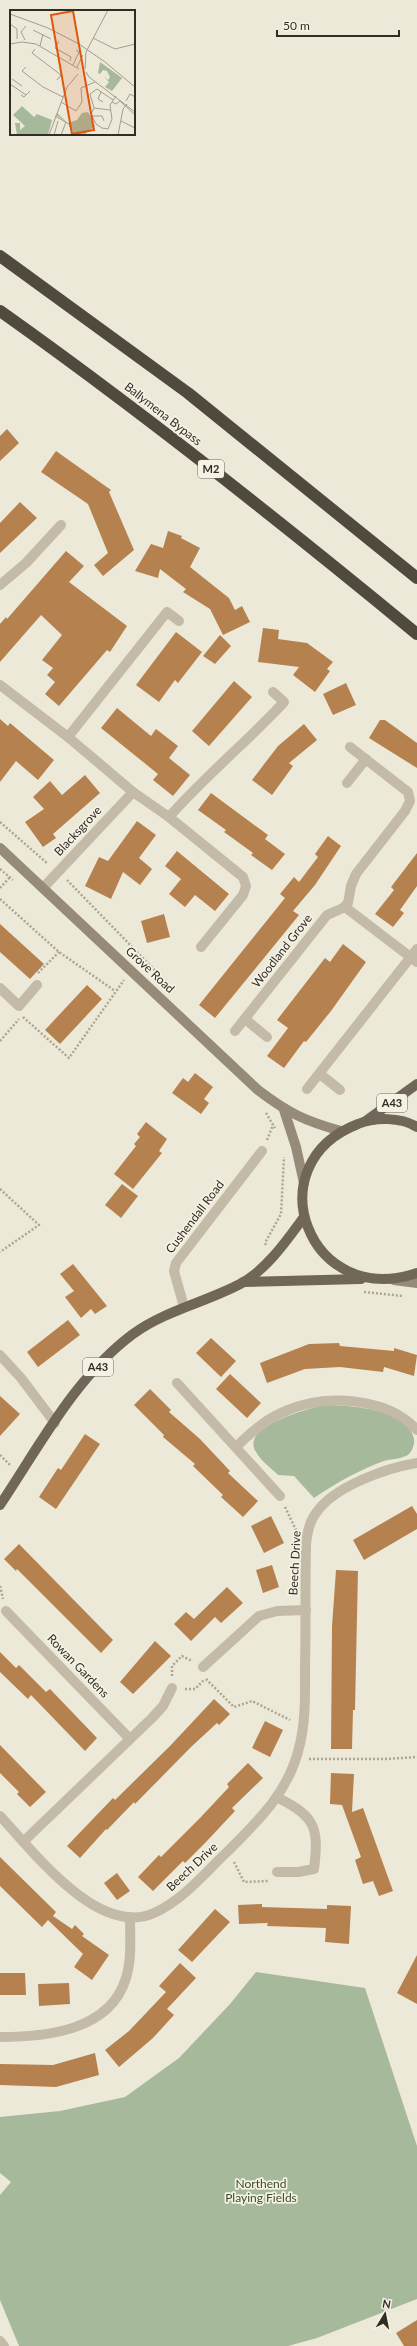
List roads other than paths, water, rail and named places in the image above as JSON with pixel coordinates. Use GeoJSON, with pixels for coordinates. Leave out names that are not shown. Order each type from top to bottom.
{"type":"FeatureCollection","features":[{"type":"Feature","properties":{"kind":"highway"},"geometry":{"type":"LineString","coordinates":[[0,256],[188,393],[417,578]]}},
{"type":"Feature","properties":{"kind":"highway","name":"Ballymena Bypass"},"geometry":{"type":"LineString","coordinates":[[0,311],[84,370],[273,516],[417,634]]}},
{"type":"Feature","properties":{"kind":"main road","name":"A43"},"geometry":{"type":"LineString","coordinates":[[372,1279],[348,1272],[328,1259],[313,1240],[304,1217],[302,1200],[304,1183],[312,1162],[324,1144],[341,1131],[367,1120],[417,1084]]}},
{"type":"Feature","properties":{"kind":"main road","name":"A43"},"geometry":{"type":"LineString","coordinates":[[367,1120],[391,1119],[417,1127]]}},
{"type":"Feature","properties":{"kind":"main road","name":"A43"},"geometry":{"type":"LineString","coordinates":[[0,1505],[55,1422],[80,1388],[112,1353],[134,1334],[184,1307],[243,1282],[274,1255],[304,1217]]}},
{"type":"Feature","properties":{"kind":"main road","name":"A43"},"geometry":{"type":"LineString","coordinates":[[243,1282],[372,1279],[394,1280],[417,1273]]}},
{"type":"Feature","properties":{"kind":"street"},"geometry":{"type":"LineString","coordinates":[[0,585],[26,563],[61,525]]}},
{"type":"Feature","properties":{"kind":"street"},"geometry":{"type":"LineString","coordinates":[[68,737],[167,612],[179,621]]}},
{"type":"Feature","properties":{"kind":"street"},"geometry":{"type":"LineString","coordinates":[[0,685],[68,737],[133,792],[169,817],[240,874],[245,882],[243,895],[201,947]]}},
{"type":"Feature","properties":{"kind":"street"},"geometry":{"type":"LineString","coordinates":[[169,817],[196,786],[257,731],[284,702],[273,692]]}},
{"type":"Feature","properties":{"kind":"street"},"geometry":{"type":"LineString","coordinates":[[350,747],[408,792],[410,801],[405,811],[356,874],[351,886],[349,900],[345,907],[414,960]]}},
{"type":"Feature","properties":{"kind":"street"},"geometry":{"type":"LineString","coordinates":[[347,782],[366,759]]}},
{"type":"Feature","properties":{"kind":"street","name":"Blacksgrove"},"geometry":{"type":"LineString","coordinates":[[43,888],[133,792]]}},
{"type":"Feature","properties":{"kind":"street","name":"Grove Road"},"geometry":{"type":"LineString","coordinates":[[0,848],[258,1090],[284,1110],[303,1120],[341,1131]]}},
{"type":"Feature","properties":{"kind":"street","name":"Woodland Grove"},"geometry":{"type":"LineString","coordinates":[[235,1031],[327,915],[345,907]]}},
{"type":"Feature","properties":{"kind":"street"},"geometry":{"type":"LineString","coordinates":[[307,1089],[414,960],[417,949]]}},
{"type":"Feature","properties":{"kind":"street"},"geometry":{"type":"LineString","coordinates":[[0,988],[20,1011],[37,985]]}},
{"type":"Feature","properties":{"kind":"street"},"geometry":{"type":"LineString","coordinates":[[245,1019],[267,1037]]}},
{"type":"Feature","properties":{"kind":"street"},"geometry":{"type":"LineString","coordinates":[[320,1074],[340,1090]]}},
{"type":"Feature","properties":{"kind":"street"},"geometry":{"type":"LineString","coordinates":[[284,1110],[296,1146],[304,1183]]}},
{"type":"Feature","properties":{"kind":"street","name":"Cushendall Road"},"geometry":{"type":"LineString","coordinates":[[184,1307],[174,1271],[176,1263],[262,1151]]}},
{"type":"Feature","properties":{"kind":"street"},"geometry":{"type":"LineString","coordinates":[[394,1280],[417,1284]]}},
{"type":"Feature","properties":{"kind":"street"},"geometry":{"type":"LineString","coordinates":[[0,1355],[21,1378],[55,1422]]}},
{"type":"Feature","properties":{"kind":"street"},"geometry":{"type":"LineString","coordinates":[[177,1383],[280,1496]]}},
{"type":"Feature","properties":{"kind":"street"},"geometry":{"type":"LineString","coordinates":[[236,1447],[256,1428],[275,1416],[299,1406],[326,1402],[353,1402],[385,1408],[399,1415],[417,1430]]}},
{"type":"Feature","properties":{"kind":"street","name":"Beech Drive"},"geometry":{"type":"LineString","coordinates":[[0,1816],[66,1885],[88,1904],[109,1913],[130,1918],[153,1914],[176,1900],[260,1820],[278,1798],[287,1783],[296,1759],[303,1726],[306,1545],[312,1520],[319,1508],[330,1498],[380,1473],[417,1463]]}},
{"type":"Feature","properties":{"kind":"street","name":"Beech Drive"},"geometry":{"type":"LineString","coordinates":[[203,1667],[259,1616],[271,1612],[306,1610]]}},
{"type":"Feature","properties":{"kind":"street","name":"Rowan Gardens"},"geometry":{"type":"LineString","coordinates":[[6,1611],[130,1739]]}},
{"type":"Feature","properties":{"kind":"street"},"geometry":{"type":"LineString","coordinates":[[24,1841],[163,1706],[172,1688]]}},
{"type":"Feature","properties":{"kind":"street"},"geometry":{"type":"LineString","coordinates":[[277,1872],[298,1872],[314,1869],[317,1846],[315,1831],[308,1816],[299,1809],[278,1798]]}},
{"type":"Feature","properties":{"kind":"street"},"geometry":{"type":"LineString","coordinates":[[0,2037],[43,2035],[72,2028],[89,2021],[109,2006],[119,1993],[126,1977],[130,1955],[130,1918]]}},
{"type":"Feature","properties":{"kind":"street"},"geometry":{"type":"LineString","coordinates":[[0,2341],[4,2346]]}},
{"type":"Feature","properties":{"kind":"park label","name":"Northend Playing Fields"},"geometry":{"type":"Point","coordinates":[261,2191]}}]}
